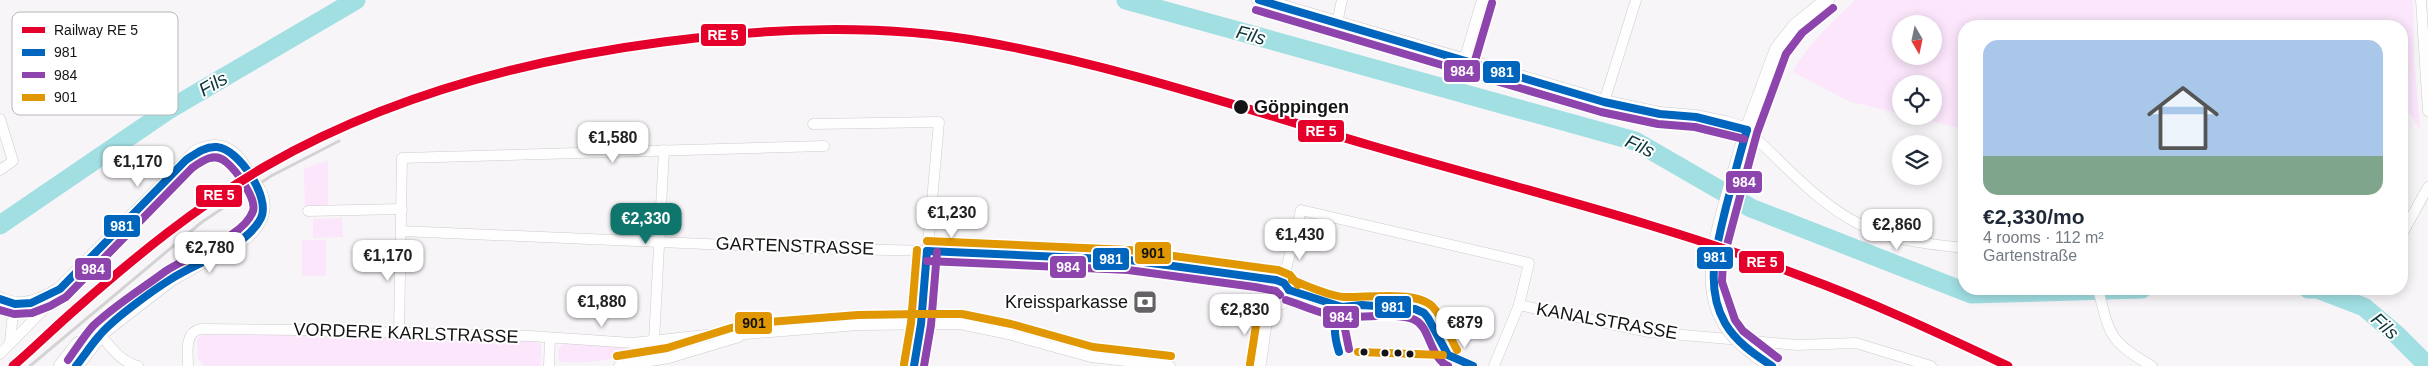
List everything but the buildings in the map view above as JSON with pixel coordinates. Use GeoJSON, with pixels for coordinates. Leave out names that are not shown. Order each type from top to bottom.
{"type":"FeatureCollection","features":[{"type":"Feature","properties":{"kind":"main road"},"geometry":{"type":"LineString","coordinates":[[1259,0],[1604,102],[1660,114],[1718,122],[1747,130]]}},
{"type":"Feature","properties":{"kind":"main road"},"geometry":{"type":"LineString","coordinates":[[1772,366],[1736,338],[1726,325],[1718,310],[1712,283],[1713,258],[1747,130],[1776,49],[1796,26],[1827,0]]}},
{"type":"Feature","properties":{"kind":"main road"},"geometry":{"type":"LineString","coordinates":[[0,299],[14,304],[25,304],[48,298],[60,289],[196,152],[208,147],[217,146],[226,148],[240,160],[263,200],[264,209],[256,227],[246,237],[172,278],[100,334],[78,344],[62,366]]}},
{"type":"Feature","properties":{"kind":"main road"},"geometry":{"type":"LineString","coordinates":[[76,366],[100,334]]}},
{"type":"Feature","properties":{"kind":"street"},"geometry":{"type":"LineString","coordinates":[[1337,23],[1342,0]]}},
{"type":"Feature","properties":{"kind":"street"},"geometry":{"type":"LineString","coordinates":[[1464,61],[1482,0]]}},
{"type":"Feature","properties":{"kind":"street"},"geometry":{"type":"LineString","coordinates":[[1604,102],[1636,0]]}},
{"type":"Feature","properties":{"kind":"street"},"geometry":{"type":"LineString","coordinates":[[2421,0],[2428,111]]}},
{"type":"Feature","properties":{"kind":"street"},"geometry":{"type":"LineString","coordinates":[[0,119],[13,161],[0,170]]}},
{"type":"Feature","properties":{"kind":"street"},"geometry":{"type":"LineString","coordinates":[[813,124],[939,122],[921,324],[914,366]]}},
{"type":"Feature","properties":{"kind":"street"},"geometry":{"type":"LineString","coordinates":[[1747,130],[1825,202],[1859,224],[1911,242],[1958,247]]}},
{"type":"Feature","properties":{"kind":"street"},"geometry":{"type":"LineString","coordinates":[[399,333],[402,158],[824,146]]}},
{"type":"Feature","properties":{"kind":"street"},"geometry":{"type":"LineString","coordinates":[[656,360],[654,342],[664,150]]}},
{"type":"Feature","properties":{"kind":"street"},"geometry":{"type":"LineString","coordinates":[[2408,223],[2428,187]]}},
{"type":"Feature","properties":{"kind":"street"},"geometry":{"type":"LineString","coordinates":[[308,211],[402,209]]}},
{"type":"Feature","properties":{"kind":"street"},"geometry":{"type":"LineString","coordinates":[[1265,298],[1270,303],[1276,305],[1287,301],[1286,286],[1301,210],[1529,264],[1519,305],[1494,366]]}},
{"type":"Feature","properties":{"kind":"street","name":"GARTENSTRASSE"},"geometry":{"type":"LineString","coordinates":[[401,231],[801,248],[927,250],[1129,260],[1257,277],[1271,282]]}},
{"type":"Feature","properties":{"kind":"street"},"geometry":{"type":"LineString","coordinates":[[1254,366],[1259,320],[1265,298],[1265,290],[1271,282],[1342,307],[1362,305],[1415,309],[1424,313],[1428,318],[1448,355],[1473,366]]}},
{"type":"Feature","properties":{"kind":"street"},"geometry":{"type":"LineString","coordinates":[[2100,295],[2110,332],[2119,345],[2152,366]]}},
{"type":"Feature","properties":{"kind":"street"},"geometry":{"type":"LineString","coordinates":[[0,354],[46,307],[48,298]]}},
{"type":"Feature","properties":{"kind":"street"},"geometry":{"type":"LineString","coordinates":[[10,342],[14,304]]}},
{"type":"Feature","properties":{"kind":"street"},"geometry":{"type":"LineString","coordinates":[[1260,366],[1268,321],[1276,305]]}},
{"type":"Feature","properties":{"kind":"street","name":"KANALSTRASSE"},"geometry":{"type":"LineString","coordinates":[[1519,305],[1649,332],[1797,346],[1856,342],[1931,366]]}},
{"type":"Feature","properties":{"kind":"street"},"geometry":{"type":"LineString","coordinates":[[619,366],[656,360],[725,342],[746,334],[860,325],[960,324],[1106,359],[1170,366]]}},
{"type":"Feature","properties":{"kind":"street","name":"VORDERE KARLSTRASSE"},"geometry":{"type":"LineString","coordinates":[[188,366],[189,339],[192,333],[200,330],[399,333],[633,343],[715,334],[746,334]]}},
{"type":"Feature","properties":{"kind":"street"},"geometry":{"type":"LineString","coordinates":[[100,334],[117,355],[126,362],[138,366]]}},
{"type":"Feature","properties":{"kind":"street"},"geometry":{"type":"LineString","coordinates":[[549,366],[550,338]]}},
{"type":"Feature","properties":{"kind":"shaded area"},"geometry":{"type":"Polygon","coordinates":[[[1855,0],[2413,0],[2414,56],[2420,129],[2408,112],[2408,20],[1958,20],[1958,128],[1942,124],[1942,75],[1892,75],[1892,112],[1848,101],[1793,72],[1813,42],[1855,0]]]}},
{"type":"Feature","properties":{"kind":"shaded area"},"geometry":{"type":"Polygon","coordinates":[[[328,160],[328,207],[305,207],[304,169],[328,160]]]}},
{"type":"Feature","properties":{"kind":"shaded area"},"geometry":{"type":"Polygon","coordinates":[[[342,218],[343,237],[313,238],[313,219],[342,218]]]}},
{"type":"Feature","properties":{"kind":"shaded area"},"geometry":{"type":"Polygon","coordinates":[[[302,240],[326,240],[326,276],[302,276],[302,240]]]}},
{"type":"Feature","properties":{"kind":"shaded area"},"geometry":{"type":"Polygon","coordinates":[[[204,334],[529,339],[541,344],[541,366],[205,366],[198,359],[197,339],[204,334]]]}},
{"type":"Feature","properties":{"kind":"shaded area"},"geometry":{"type":"Polygon","coordinates":[[[563,344],[630,346],[631,355],[575,363],[559,361],[558,350],[563,344]]]}},
{"type":"Feature","properties":{"kind":"waterway","name":"Fils"},"geometry":{"type":"LineString","coordinates":[[178,104],[356,0]]}},
{"type":"Feature","properties":{"kind":"waterway","name":"Fils"},"geometry":{"type":"LineString","coordinates":[[1126,0],[1635,141],[1751,208],[1958,289]]}},
{"type":"Feature","properties":{"kind":"waterway","name":"Fils"},"geometry":{"type":"LineString","coordinates":[[0,225],[161,115]]}},
{"type":"Feature","properties":{"kind":"waterway","name":"Fils"},"geometry":{"type":"LineString","coordinates":[[2333,295],[2364,307],[2397,335],[2428,366]]}},
{"type":"Feature","properties":{"kind":"railway"},"geometry":{"type":"LineString","coordinates":[[30,366],[202,222],[271,176],[339,141]]}},
{"type":"Feature","properties":{"kind":"transit line","name":"981"},"geometry":{"type":"LineString","coordinates":[[1259,0],[1604,102],[1660,114],[1696,117],[1747,130]]}},
{"type":"Feature","properties":{"kind":"transit line","name":"984"},"geometry":{"type":"LineString","coordinates":[[1474,64],[1492,3]]}},
{"type":"Feature","properties":{"kind":"transit line","name":"984"},"geometry":{"type":"LineString","coordinates":[[1778,358],[1743,331],[1735,320],[1722,282],[1723,260],[1757,133],[1786,54],[1802,33],[1833,8]]}},
{"type":"Feature","properties":{"kind":"transit line","name":"984"},"geometry":{"type":"LineString","coordinates":[[1256,10],[1601,112],[1658,124],[1695,127],[1744,139]]}},
{"type":"Feature","properties":{"kind":"transit line"},"geometry":{"type":"LineString","coordinates":[[13,366],[122,270],[191,215],[240,181],[266,166],[312,141],[360,120],[458,84],[559,59],[703,37],[743,33],[824,30],[905,32],[985,42],[1082,63],[1178,88],[1369,145],[1640,222],[1748,257],[1854,297],[2008,366]]}},
{"type":"Feature","properties":{"kind":"transit line","name":"981"},"geometry":{"type":"LineString","coordinates":[[1747,130],[1716,251],[1714,265],[1715,295],[1729,330],[1746,347],[1772,366]]}},
{"type":"Feature","properties":{"kind":"transit line","name":"981"},"geometry":{"type":"LineString","coordinates":[[0,299],[15,304],[31,303],[60,289],[186,160],[200,151],[213,147],[226,150],[235,156],[251,176],[261,199],[263,209],[261,218],[254,228],[233,246],[171,279],[133,306],[105,329],[76,366]]}},
{"type":"Feature","properties":{"kind":"transit line","name":"984"},"geometry":{"type":"LineString","coordinates":[[0,310],[14,314],[32,313],[66,297],[192,168],[213,157],[226,162],[240,178],[252,199],[253,211],[247,221],[227,238],[173,267],[127,298],[93,326],[68,360]]}},
{"type":"Feature","properties":{"kind":"transit line","name":"901"},"geometry":{"type":"LineString","coordinates":[[927,241],[1129,250],[1278,270],[1290,275],[1298,285]]}},
{"type":"Feature","properties":{"kind":"transit line","name":"901"},"geometry":{"type":"LineString","coordinates":[[904,364],[911,323],[917,250]]}},
{"type":"Feature","properties":{"kind":"transit line","name":"981"},"geometry":{"type":"LineString","coordinates":[[927,251],[1129,260],[1276,280],[1284,283],[1289,290]]}},
{"type":"Feature","properties":{"kind":"transit line","name":"981"},"geometry":{"type":"LineString","coordinates":[[914,366],[921,324],[927,251]]}},
{"type":"Feature","properties":{"kind":"transit line","name":"984"},"geometry":{"type":"LineString","coordinates":[[924,366],[931,325],[937,252]]}},
{"type":"Feature","properties":{"kind":"transit line","name":"984"},"geometry":{"type":"LineString","coordinates":[[927,261],[1128,270],[1255,287],[1276,291],[1280,295]]}},
{"type":"Feature","properties":{"kind":"transit line","name":"901"},"geometry":{"type":"LineString","coordinates":[[1292,280],[1325,293],[1344,297],[1402,296],[1424,301],[1432,306],[1439,316],[1457,350]]}},
{"type":"Feature","properties":{"kind":"transit line","name":"981"},"geometry":{"type":"LineString","coordinates":[[1289,290],[1342,307],[1362,305],[1415,309],[1424,313],[1428,318],[1448,355],[1473,366]]}},
{"type":"Feature","properties":{"kind":"transit line","name":"901"},"geometry":{"type":"LineString","coordinates":[[1250,364],[1257,319],[1267,300]]}},
{"type":"Feature","properties":{"kind":"transit line","name":"984"},"geometry":{"type":"LineString","coordinates":[[1286,300],[1335,316],[1399,316],[1415,320],[1424,329],[1437,356],[1448,366]]}},
{"type":"Feature","properties":{"kind":"transit line","name":"981"},"geometry":{"type":"LineString","coordinates":[[1339,352],[1335,323],[1342,307]]}},
{"type":"Feature","properties":{"kind":"transit line","name":"984"},"geometry":{"type":"LineString","coordinates":[[1349,349],[1345,329],[1350,313]]}},
{"type":"Feature","properties":{"kind":"transit line","name":"901"},"geometry":{"type":"LineString","coordinates":[[617,356],[667,348],[744,324],[858,315],[921,314],[962,314],[1011,324],[1093,347],[1171,356]]}},
{"type":"Feature","properties":{"kind":"transit line","name":"901"},"geometry":{"type":"LineString","coordinates":[[1358,352],[1443,355]]}},
{"type":"Feature","properties":{"kind":"place","name":"Göppingen"},"geometry":{"type":"Point","coordinates":[1241,107]}},
{"type":"Feature","properties":{"kind":"place","name":"Kreissparkasse"},"geometry":{"type":"Point","coordinates":[1145,302]}}]}
